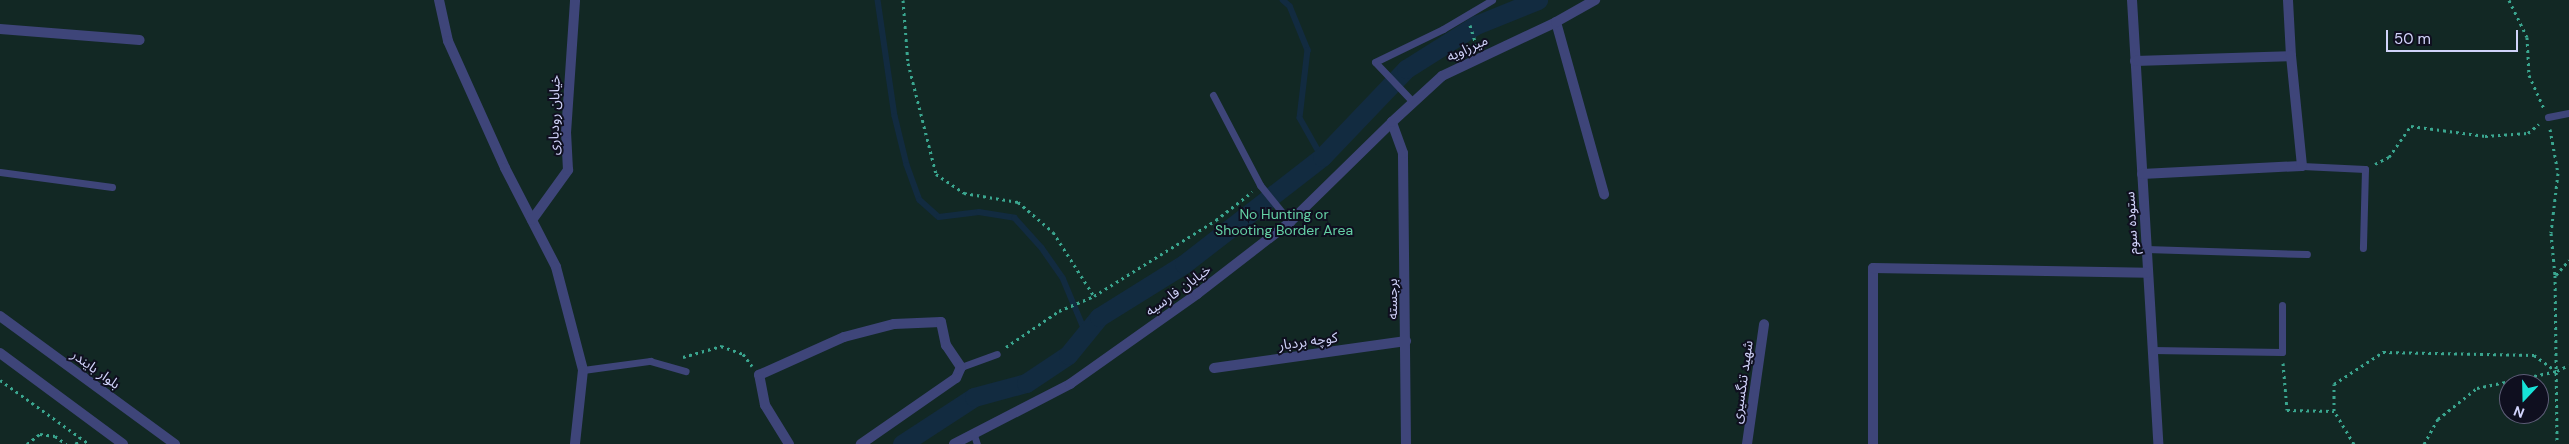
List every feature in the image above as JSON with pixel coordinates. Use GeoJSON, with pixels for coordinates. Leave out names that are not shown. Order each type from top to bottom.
{"type":"FeatureCollection","features":[{"type":"Feature","properties":{"kind":"street"},"geometry":{"type":"LineString","coordinates":[[439,0],[448,41],[556,267],[583,370],[575,444]]}},
{"type":"Feature","properties":{"kind":"street","name":"خیابان رودباری"},"geometry":{"type":"LineString","coordinates":[[532,220],[568,170],[566,133],[575,0]]}},
{"type":"Feature","properties":{"kind":"street","name":"میرزاویه"},"geometry":{"type":"LineString","coordinates":[[1392,122],[1442,76],[1556,22],[1595,0]]}},
{"type":"Feature","properties":{"kind":"street","name":"ستوده سوم"},"geometry":{"type":"LineString","coordinates":[[2132,0],[2158,444]]}},
{"type":"Feature","properties":{"kind":"street"},"geometry":{"type":"LineString","coordinates":[[2142,174],[2302,166],[2291,56],[2288,0]]}},
{"type":"Feature","properties":{"kind":"street"},"geometry":{"type":"LineString","coordinates":[[1556,22],[1604,194]]}},
{"type":"Feature","properties":{"kind":"street"},"geometry":{"type":"LineString","coordinates":[[0,29],[140,40]]}},
{"type":"Feature","properties":{"kind":"street"},"geometry":{"type":"LineString","coordinates":[[2135,61],[2291,56]]}},
{"type":"Feature","properties":{"kind":"street","name":"برجسته"},"geometry":{"type":"LineString","coordinates":[[1392,122],[1403,153],[1406,444]]}},
{"type":"Feature","properties":{"kind":"street","name":"خیابان فارسیه"},"geometry":{"type":"LineString","coordinates":[[954,444],[975,439],[1070,384],[1197,294],[1290,222],[1392,122]]}},
{"type":"Feature","properties":{"kind":"street"},"geometry":{"type":"LineString","coordinates":[[1873,444],[1873,268],[2147,274]]}},
{"type":"Feature","properties":{"kind":"street","name":"بلوار بایندر"},"geometry":{"type":"LineString","coordinates":[[0,316],[175,444]]}},
{"type":"Feature","properties":{"kind":"street"},"geometry":{"type":"LineString","coordinates":[[789,444],[765,406],[759,374],[844,337],[894,324],[941,322],[946,345],[961,367],[956,378],[861,444]]}},
{"type":"Feature","properties":{"kind":"street","name":"شهید تنگسیری"},"geometry":{"type":"LineString","coordinates":[[1747,444],[1764,324]]}},
{"type":"Feature","properties":{"kind":"street","name":"کوچه بردبار"},"geometry":{"type":"LineString","coordinates":[[1214,368],[1406,341]]}},
{"type":"Feature","properties":{"kind":"street"},"geometry":{"type":"LineString","coordinates":[[0,353],[123,444]]}},
{"type":"Feature","properties":{"kind":"lane"},"geometry":{"type":"LineString","coordinates":[[1413,102],[1375,62],[1443,30],[1492,0]]}},
{"type":"Feature","properties":{"kind":"lane"},"geometry":{"type":"LineString","coordinates":[[1212,95],[1260,185],[1277,209],[1290,222]]}},
{"type":"Feature","properties":{"kind":"lane"},"geometry":{"type":"LineString","coordinates":[[2548,117],[2569,113]]}},
{"type":"Feature","properties":{"kind":"lane"},"geometry":{"type":"LineString","coordinates":[[2302,166],[2365,168],[2363,248]]}},
{"type":"Feature","properties":{"kind":"lane"},"geometry":{"type":"LineString","coordinates":[[0,172],[112,187]]}},
{"type":"Feature","properties":{"kind":"lane"},"geometry":{"type":"LineString","coordinates":[[2146,249],[2307,254]]}},
{"type":"Feature","properties":{"kind":"lane"},"geometry":{"type":"LineString","coordinates":[[2152,350],[2282,352],[2282,305]]}},
{"type":"Feature","properties":{"kind":"lane"},"geometry":{"type":"LineString","coordinates":[[961,367],[997,354]]}},
{"type":"Feature","properties":{"kind":"lane"},"geometry":{"type":"LineString","coordinates":[[583,370],[650,361],[686,371]]}},
{"type":"Feature","properties":{"kind":"path"},"geometry":{"type":"LineString","coordinates":[[903,0],[908,63],[936,174],[964,193],[1018,202],[1052,232],[1094,296]]}},
{"type":"Feature","properties":{"kind":"path"},"geometry":{"type":"LineString","coordinates":[[2509,0],[2527,37],[2529,75],[2548,117],[2558,172],[2551,233],[2555,275],[2556,444]]}},
{"type":"Feature","properties":{"kind":"path"},"geometry":{"type":"LineString","coordinates":[[1469,22],[1476,42]]}},
{"type":"Feature","properties":{"kind":"path"},"geometry":{"type":"LineString","coordinates":[[2365,168],[2389,157],[2412,126],[2484,136],[2528,133],[2548,117]]}},
{"type":"Feature","properties":{"kind":"path"},"geometry":{"type":"LineString","coordinates":[[997,354],[1059,312],[1094,296],[1216,220],[1260,185]]}},
{"type":"Feature","properties":{"kind":"path"},"geometry":{"type":"LineString","coordinates":[[2555,275],[2569,260]]}},
{"type":"Feature","properties":{"kind":"path"},"geometry":{"type":"LineString","coordinates":[[666,365],[691,353],[721,346],[743,354],[759,374]]}},
{"type":"Feature","properties":{"kind":"path"},"geometry":{"type":"LineString","coordinates":[[2282,352],[2287,410],[2334,411]]}},
{"type":"Feature","properties":{"kind":"path"},"geometry":{"type":"LineString","coordinates":[[2354,444],[2334,411],[2334,384],[2383,352],[2534,355],[2557,371]]}},
{"type":"Feature","properties":{"kind":"path"},"geometry":{"type":"LineString","coordinates":[[2424,444],[2438,419],[2476,388],[2557,371],[2569,364]]}},
{"type":"Feature","properties":{"kind":"path"},"geometry":{"type":"LineString","coordinates":[[0,380],[89,444]]}},
{"type":"Feature","properties":{"kind":"path"},"geometry":{"type":"LineString","coordinates":[[27,444],[40,434],[55,436],[66,444]]}},
{"type":"Feature","properties":{"kind":"path"},"geometry":{"type":"LineString","coordinates":[[76,444],[80,438]]}},
{"type":"Feature","properties":{"kind":"green space","name":"No Hunting or Shooting Border Area"},"geometry":{"type":"Polygon","coordinates":[[[0,0],[2569,0],[2569,444],[0,444],[0,0]]]}},
{"type":"Feature","properties":{"kind":"waterway"},"geometry":{"type":"LineString","coordinates":[[878,0],[895,116],[907,165],[920,200],[939,217],[979,212],[1015,218],[1042,248],[1063,278],[1086,333]]}},
{"type":"Feature","properties":{"kind":"waterway"},"geometry":{"type":"LineString","coordinates":[[1283,0],[1290,6],[1308,50],[1300,118],[1322,157]]}},
{"type":"Feature","properties":{"kind":"waterway"},"geometry":{"type":"LineString","coordinates":[[902,444],[974,397],[1026,383],[1068,355],[1099,317],[1184,264],[1322,157],[1406,69],[1476,25],[1538,0]]}}]}
